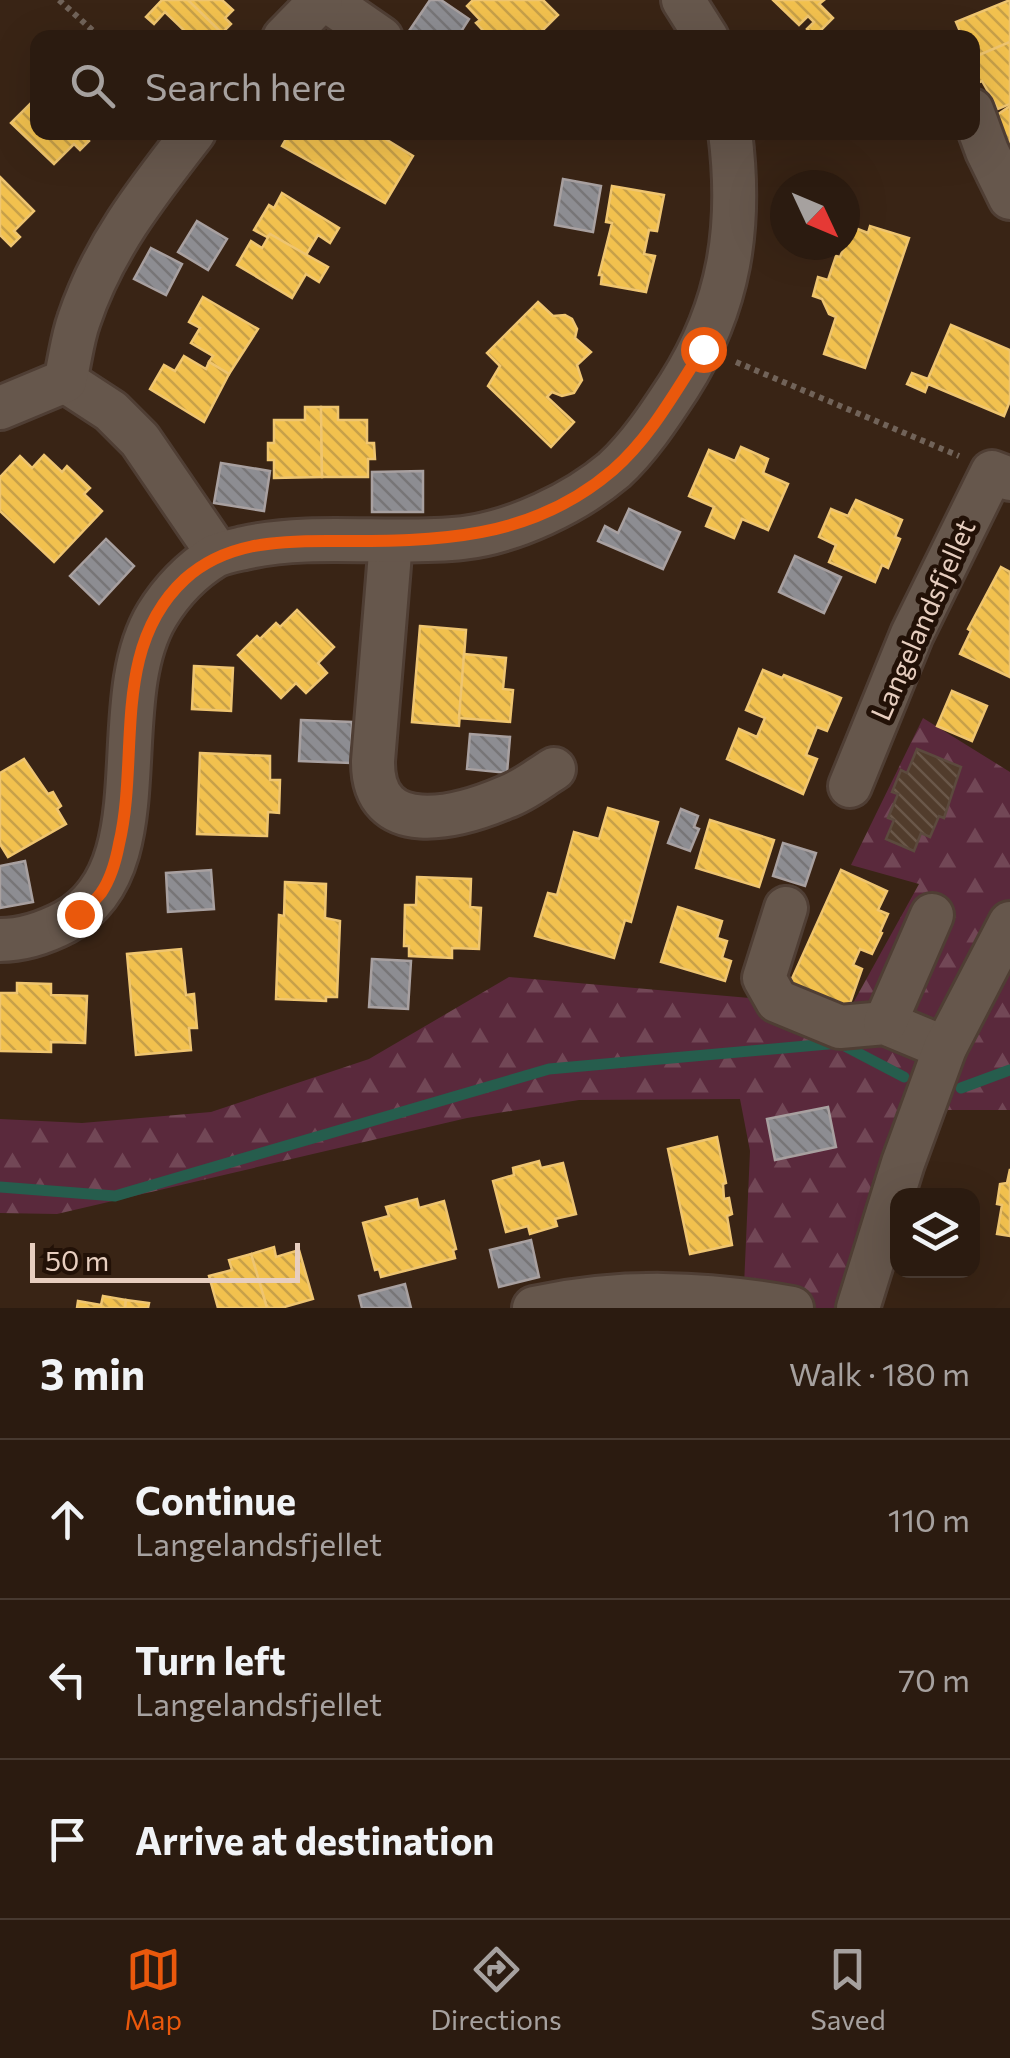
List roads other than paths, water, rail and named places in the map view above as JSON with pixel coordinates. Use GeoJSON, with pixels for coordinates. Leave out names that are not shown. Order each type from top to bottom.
{"type":"FeatureCollection","features":[{"type":"Feature","properties":{"kind":"street"},"geometry":{"type":"LineString","coordinates":[[292,30],[323,0],[368,30]]}},
{"type":"Feature","properties":{"kind":"street"},"geometry":{"type":"LineString","coordinates":[[683,0],[702,30]]}},
{"type":"Feature","properties":{"kind":"street"},"geometry":{"type":"LineString","coordinates":[[980,132],[1010,198]]}},
{"type":"Feature","properties":{"kind":"street"},"geometry":{"type":"LineString","coordinates":[[65,381],[78,322],[99,268],[134,209],[188,140]]}},
{"type":"Feature","properties":{"kind":"street"},"geometry":{"type":"LineString","coordinates":[[0,940],[16,940],[50,930],[79,914],[101,893],[115,862],[126,818],[130,713],[139,658],[156,616],[183,581],[218,554],[274,542],[466,538],[514,525],[565,502],[613,470],[655,423],[703,349],[723,295],[733,230],[731,140]]}},
{"type":"Feature","properties":{"kind":"street"},"geometry":{"type":"LineString","coordinates":[[0,408],[65,381]]}},
{"type":"Feature","properties":{"kind":"street"},"geometry":{"type":"LineString","coordinates":[[65,381],[111,411],[140,440],[218,554]]}},
{"type":"Feature","properties":{"kind":"street","name":"Langelandsfjellet"},"geometry":{"type":"LineString","coordinates":[[850,786],[912,634],[1001,476]]}},
{"type":"Feature","properties":{"kind":"street"},"geometry":{"type":"LineString","coordinates":[[391,541],[373,761],[377,793],[396,812],[414,816],[453,813],[509,796],[554,769]]}},
{"type":"Feature","properties":{"kind":"street"},"geometry":{"type":"LineString","coordinates":[[786,908],[764,978],[777,1001],[840,1027],[884,1023],[946,1048]]}},
{"type":"Feature","properties":{"kind":"street"},"geometry":{"type":"LineString","coordinates":[[884,1023],[932,914]]}},
{"type":"Feature","properties":{"kind":"street"},"geometry":{"type":"LineString","coordinates":[[858,1308],[903,1162],[946,1048],[992,985],[1010,923]]}},
{"type":"Feature","properties":{"kind":"street"},"geometry":{"type":"LineString","coordinates":[[534,1308],[608,1294],[642,1293],[792,1308]]}},
{"type":"Feature","properties":{"kind":"waterway"},"geometry":{"type":"LineString","coordinates":[[0,1187],[115,1196],[549,1069],[839,1043],[904,1077]]}},
{"type":"Feature","properties":{"kind":"waterway"},"geometry":{"type":"LineString","coordinates":[[961,1088],[1010,1070]]}}]}
